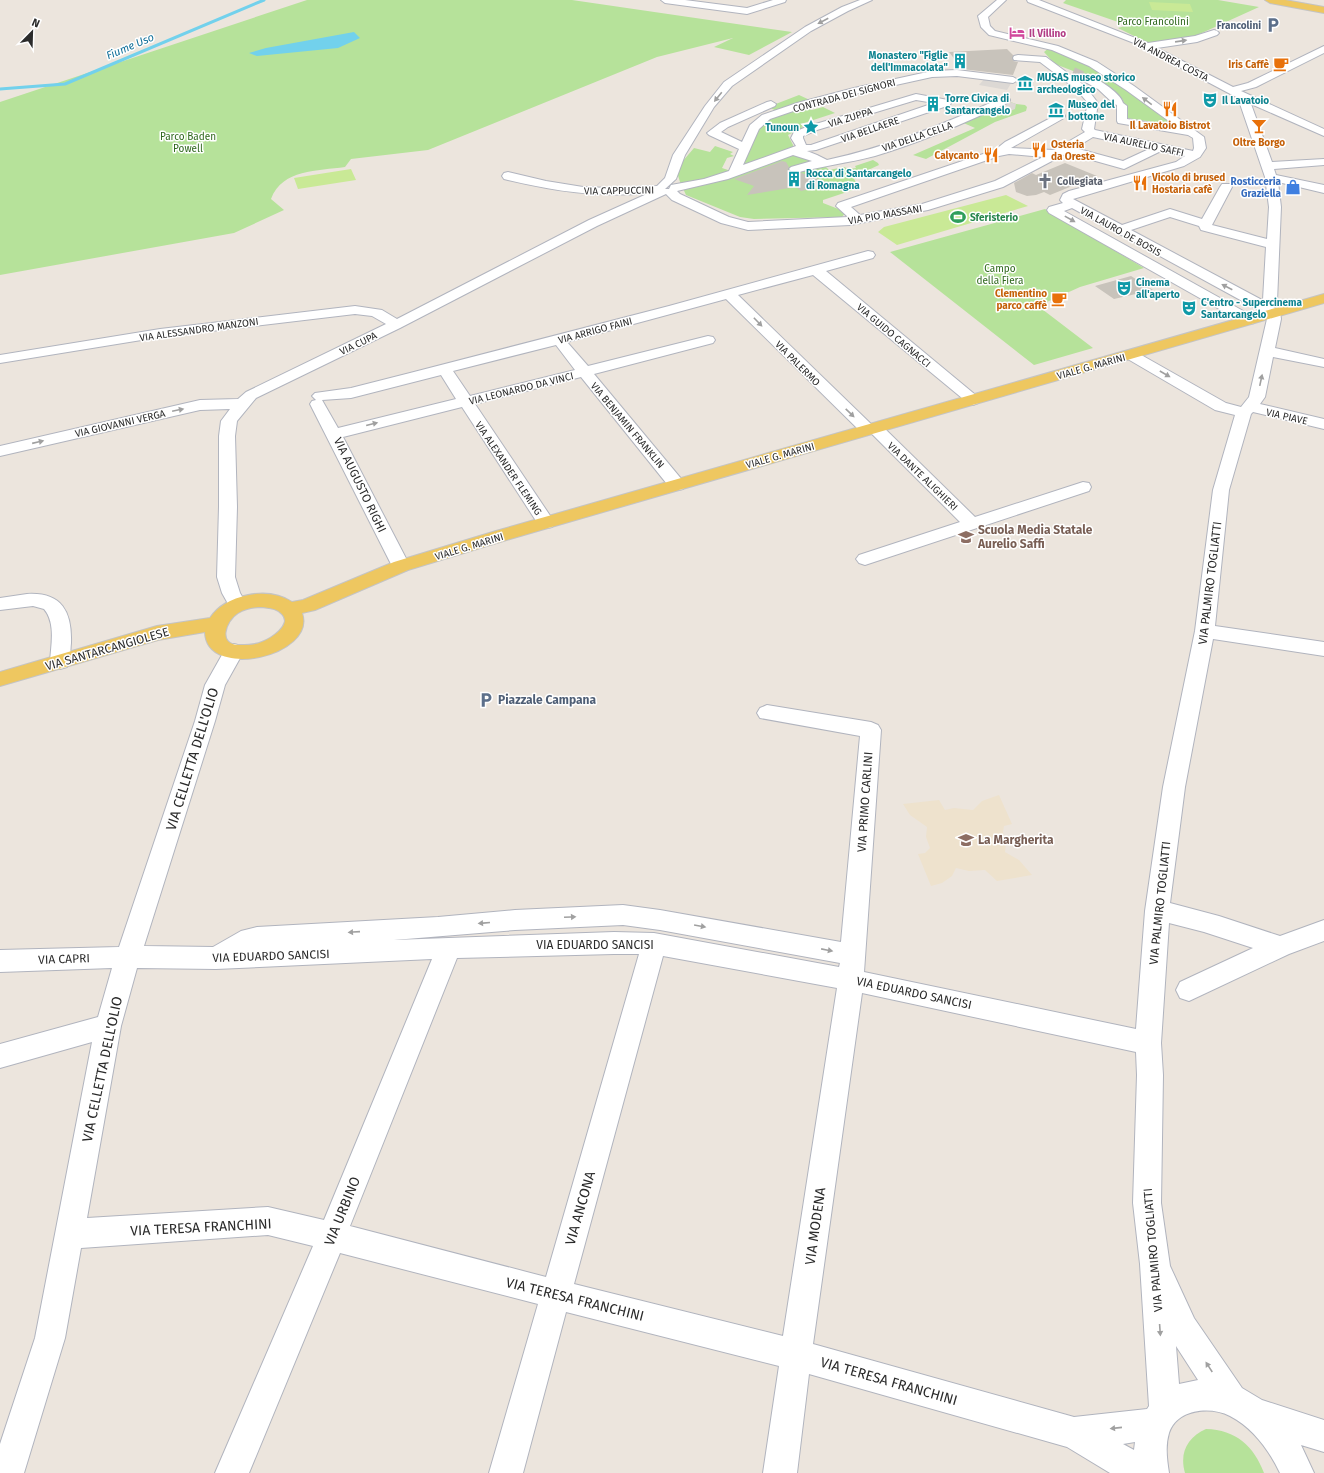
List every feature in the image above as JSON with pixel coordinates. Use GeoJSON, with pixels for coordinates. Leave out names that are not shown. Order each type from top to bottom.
{"type":"FeatureCollection","features":[{"type":"Feature","properties":{"kind":"main road"},"geometry":{"type":"LineString","coordinates":[[1266,0],[1324,10]]}},
{"type":"Feature","properties":{"kind":"main road"},"geometry":{"type":"LineString","coordinates":[[1270,0],[1283,3]]}},
{"type":"Feature","properties":{"kind":"main road","name":"VIALE G. MARINI"},"geometry":{"type":"LineString","coordinates":[[290,609],[308,604],[401,566],[1249,320],[1267,309],[1324,298]]}},
{"type":"Feature","properties":{"kind":"main road"},"geometry":{"type":"LineString","coordinates":[[273,600],[290,609],[294,616],[294,624],[290,633],[283,641],[272,647],[246,653],[234,652],[224,647],[217,641],[214,633],[216,624],[221,617],[238,605],[250,601],[273,600]]}},
{"type":"Feature","properties":{"kind":"main road","name":"VIA SANTARCANGIOLESE"},"geometry":{"type":"LineString","coordinates":[[0,679],[158,634],[216,624]]}},
{"type":"Feature","properties":{"kind":"street"},"geometry":{"type":"LineString","coordinates":[[671,1],[747,11],[782,0]]}},
{"type":"Feature","properties":{"kind":"street"},"geometry":{"type":"LineString","coordinates":[[667,188],[679,154],[710,106],[728,84],[808,29],[845,9],[868,0]]}},
{"type":"Feature","properties":{"kind":"street"},"geometry":{"type":"LineString","coordinates":[[1004,0],[983,16],[986,27],[992,33],[1055,48],[1092,64],[1130,88],[1198,137],[1200,148],[1196,155],[1180,164],[1073,194],[1067,197],[1069,202],[1053,210],[1249,320]]}},
{"type":"Feature","properties":{"kind":"street","name":"VIA ANDREA COSTA"},"geometry":{"type":"LineString","coordinates":[[1035,0],[1147,46],[1244,96],[1308,125],[1324,134]]}},
{"type":"Feature","properties":{"kind":"street"},"geometry":{"type":"LineString","coordinates":[[845,9],[844,6],[835,2],[858,4]]}},
{"type":"Feature","properties":{"kind":"street"},"geometry":{"type":"LineString","coordinates":[[1147,46],[1196,39],[1214,33]]}},
{"type":"Feature","properties":{"kind":"street"},"geometry":{"type":"LineString","coordinates":[[736,65],[769,46],[783,45]]}},
{"type":"Feature","properties":{"kind":"street"},"geometry":{"type":"LineString","coordinates":[[1232,90],[1252,85],[1324,50]]}},
{"type":"Feature","properties":{"kind":"street"},"geometry":{"type":"LineString","coordinates":[[1013,80],[1021,62],[1016,56],[1042,58],[1053,66],[1058,72],[1081,88],[1093,103],[1088,129],[1091,133]]}},
{"type":"Feature","properties":{"kind":"street"},"geometry":{"type":"LineString","coordinates":[[1053,66],[1095,81],[1108,91],[1120,104],[1122,121],[1191,132]]}},
{"type":"Feature","properties":{"kind":"street","name":"CONTRADA DEI SIGNORI"},"geometry":{"type":"LineString","coordinates":[[734,172],[754,127],[766,117],[802,105],[854,90],[932,74],[957,73],[1013,80]]}},
{"type":"Feature","properties":{"kind":"street","name":"VIA DELLA CELLA"},"geometry":{"type":"LineString","coordinates":[[795,169],[884,148],[946,128],[984,110],[1006,95],[1013,80]]}},
{"type":"Feature","properties":{"kind":"street"},"geometry":{"type":"LineString","coordinates":[[1244,96],[1270,171],[1275,207],[1270,302],[1267,309]]}},
{"type":"Feature","properties":{"kind":"street","name":"VIA BELLAERE"},"geometry":{"type":"LineString","coordinates":[[667,188],[685,187],[734,172],[797,149],[812,148],[950,104],[916,97]]}},
{"type":"Feature","properties":{"kind":"street","name":"VIA ZUPPA"},"geometry":{"type":"LineString","coordinates":[[807,131],[916,97]]}},
{"type":"Feature","properties":{"kind":"street"},"geometry":{"type":"LineString","coordinates":[[745,147],[713,133],[724,125],[740,117],[783,99]]}},
{"type":"Feature","properties":{"kind":"street"},"geometry":{"type":"LineString","coordinates":[[969,107],[984,110]]}},
{"type":"Feature","properties":{"kind":"street"},"geometry":{"type":"LineString","coordinates":[[997,153],[1009,144],[1060,116]]}},
{"type":"Feature","properties":{"kind":"street"},"geometry":{"type":"LineString","coordinates":[[1308,125],[1324,123]]}},
{"type":"Feature","properties":{"kind":"street"},"geometry":{"type":"LineString","coordinates":[[882,126],[913,138]]}},
{"type":"Feature","properties":{"kind":"street"},"geometry":{"type":"LineString","coordinates":[[823,163],[797,149],[796,138],[798,134],[807,131],[831,142]]}},
{"type":"Feature","properties":{"kind":"street","name":"VIA PIO MASSANI"},"geometry":{"type":"LineString","coordinates":[[667,188],[676,197],[725,220],[748,226],[858,220],[924,207],[999,184],[1061,152],[1091,133]]}},
{"type":"Feature","properties":{"kind":"street","name":"VIA AURELIO SAFFI"},"geometry":{"type":"LineString","coordinates":[[1091,133],[1196,155]]}},
{"type":"Feature","properties":{"kind":"street"},"geometry":{"type":"LineString","coordinates":[[858,220],[842,206],[997,153],[1061,152],[1124,164],[1159,148]]}},
{"type":"Feature","properties":{"kind":"street"},"geometry":{"type":"LineString","coordinates":[[1270,171],[1324,162]]}},
{"type":"Feature","properties":{"kind":"street"},"geometry":{"type":"LineString","coordinates":[[1270,171],[1324,189]]}},
{"type":"Feature","properties":{"kind":"street","name":"VIA CAPPUCCINI"},"geometry":{"type":"LineString","coordinates":[[508,176],[551,187],[575,190],[619,192],[667,188]]}},
{"type":"Feature","properties":{"kind":"street"},"geometry":{"type":"LineString","coordinates":[[551,187],[586,203],[619,192]]}},
{"type":"Feature","properties":{"kind":"street"},"geometry":{"type":"LineString","coordinates":[[1206,224],[1226,187]]}},
{"type":"Feature","properties":{"kind":"street","name":"VIA CUPA"},"geometry":{"type":"LineString","coordinates":[[238,605],[231,593],[226,577],[228,507],[227,436],[229,422],[242,404],[251,395],[395,325],[593,223],[667,188]]}},
{"type":"Feature","properties":{"kind":"street","name":"VIA LAURO DE BOSIS"},"geometry":{"type":"LineString","coordinates":[[1069,202],[1267,309]]}},
{"type":"Feature","properties":{"kind":"street"},"geometry":{"type":"LineString","coordinates":[[1119,230],[1170,214],[1206,224],[1205,227],[1273,245]]}},
{"type":"Feature","properties":{"kind":"street","name":"VIA ARRIGO FAINI"},"geometry":{"type":"LineString","coordinates":[[319,400],[730,295],[868,255]]}},
{"type":"Feature","properties":{"kind":"street"},"geometry":{"type":"LineString","coordinates":[[1155,267],[1176,261]]}},
{"type":"Feature","properties":{"kind":"street","name":"VIA GUIDO CAGNACCI"},"geometry":{"type":"LineString","coordinates":[[816,270],[973,400]]}},
{"type":"Feature","properties":{"kind":"street","name":"VIA PALERMO"},"geometry":{"type":"LineString","coordinates":[[730,295],[797,362],[871,429]]}},
{"type":"Feature","properties":{"kind":"street","name":"VIA PALMIRO TOGLIATTI"},"geometry":{"type":"LineString","coordinates":[[1152,1473],[1150,1462],[1150,1442],[1160,1416],[1155,1264],[1147,1203],[1150,1075],[1148,1043],[1158,911],[1174,787],[1205,631],[1221,490],[1247,410],[1257,397],[1274,319],[1267,309]]}},
{"type":"Feature","properties":{"kind":"street","name":"VIA ALESSANDRO MANZONI"},"geometry":{"type":"LineString","coordinates":[[0,359],[160,333],[355,310],[369,311],[380,314],[390,319],[395,325]]}},
{"type":"Feature","properties":{"kind":"street","name":"VIA LEONARDO DA VINCI"},"geometry":{"type":"LineString","coordinates":[[335,434],[708,340]]}},
{"type":"Feature","properties":{"kind":"street","name":"VIA BENJAMIN FRANKLIN"},"geometry":{"type":"LineString","coordinates":[[563,345],[677,485]]}},
{"type":"Feature","properties":{"kind":"street"},"geometry":{"type":"LineString","coordinates":[[1267,351],[1324,363]]}},
{"type":"Feature","properties":{"kind":"street","name":"VIA PIAVE"},"geometry":{"type":"LineString","coordinates":[[1131,354],[1221,407],[1247,410],[1324,424]]}},
{"type":"Feature","properties":{"kind":"street","name":"VIA ALEXANDER FLEMING"},"geometry":{"type":"LineString","coordinates":[[447,373],[546,523]]}},
{"type":"Feature","properties":{"kind":"street","name":"VIA AUGUSTO RIGHI"},"geometry":{"type":"LineString","coordinates":[[319,400],[401,566]]}},
{"type":"Feature","properties":{"kind":"street","name":"VIA GIOVANNI VERGA"},"geometry":{"type":"LineString","coordinates":[[0,451],[200,405],[242,404]]}},
{"type":"Feature","properties":{"kind":"street","name":"VIA DANTE ALIGHIERI"},"geometry":{"type":"LineString","coordinates":[[871,429],[971,523]]}},
{"type":"Feature","properties":{"kind":"street"},"geometry":{"type":"LineString","coordinates":[[865,559],[1083,487]]}},
{"type":"Feature","properties":{"kind":"street"},"geometry":{"type":"LineString","coordinates":[[0,604],[30,601],[43,601],[51,604],[58,613],[60,623],[60,662]]}},
{"type":"Feature","properties":{"kind":"street"},"geometry":{"type":"LineString","coordinates":[[1205,631],[1324,649]]}},
{"type":"Feature","properties":{"kind":"street","name":"VIA CELLETTA DELL'OLIO"},"geometry":{"type":"LineString","coordinates":[[6,1473],[50,1338],[108,1026],[128,957],[205,721],[215,685],[234,652]]}},
{"type":"Feature","properties":{"kind":"street","name":"VIA PRIMO CARLINI"},"geometry":{"type":"LineString","coordinates":[[767,713],[871,730],[852,967]]}},
{"type":"Feature","properties":{"kind":"street"},"geometry":{"type":"LineString","coordinates":[[1158,911],[1199,919],[1280,947]]}},
{"type":"Feature","properties":{"kind":"street"},"geometry":{"type":"LineString","coordinates":[[216,958],[250,938],[258,937],[623,915],[694,925],[852,967]]}},
{"type":"Feature","properties":{"kind":"street"},"geometry":{"type":"LineString","coordinates":[[532,920],[532,946]]}},
{"type":"Feature","properties":{"kind":"street"},"geometry":{"type":"LineString","coordinates":[[1189,990],[1280,947],[1324,930]]}},
{"type":"Feature","properties":{"kind":"street","name":"VIA EDUARDO SANCISI"},"geometry":{"type":"LineString","coordinates":[[128,957],[216,958],[449,948],[614,943],[654,944],[852,967],[1148,1043]]}},
{"type":"Feature","properties":{"kind":"street","name":"VIA ANCONA"},"geometry":{"type":"LineString","coordinates":[[506,1473],[654,944]]}},
{"type":"Feature","properties":{"kind":"street","name":"VIA URBINO"},"geometry":{"type":"LineString","coordinates":[[232,1473],[332,1236],[449,948]]}},
{"type":"Feature","properties":{"kind":"street","name":"VIA CAPRI"},"geometry":{"type":"LineString","coordinates":[[0,961],[128,957]]}},
{"type":"Feature","properties":{"kind":"street","name":"VIA MODENA"},"geometry":{"type":"LineString","coordinates":[[780,1473],[852,967]]}},
{"type":"Feature","properties":{"kind":"street"},"geometry":{"type":"LineString","coordinates":[[0,1056],[108,1026]]}},
{"type":"Feature","properties":{"kind":"street","name":"VIA TERESA FRANCHINI"},"geometry":{"type":"LineString","coordinates":[[69,1234],[268,1221],[332,1236],[796,1355],[1074,1433]]}},
{"type":"Feature","properties":{"kind":"street"},"geometry":{"type":"LineString","coordinates":[[1155,1264],[1183,1329],[1242,1406],[1275,1433],[1291,1457],[1297,1473]]}},
{"type":"Feature","properties":{"kind":"street"},"geometry":{"type":"LineString","coordinates":[[1074,1433],[1160,1416],[1183,1397],[1206,1394],[1324,1436]]}},
{"type":"Feature","properties":{"kind":"street"},"geometry":{"type":"LineString","coordinates":[[1074,1433],[1142,1473]]}},
{"type":"Feature","properties":{"kind":"shaded area"},"geometry":{"type":"Polygon","coordinates":[[[987,76],[1013,80],[1007,90],[979,85],[987,76]]]}},
{"type":"Feature","properties":{"kind":"shaded area"},"geometry":{"type":"Polygon","coordinates":[[[1005,100],[1016,104],[1015,109],[1003,114],[989,115],[978,113],[1005,100]]]}},
{"type":"Feature","properties":{"kind":"shaded area","name":"La Margherita"},"geometry":{"type":"Polygon","coordinates":[[[999,795],[1012,824],[1004,826],[1003,832],[1006,844],[1005,852],[1019,860],[1032,875],[997,881],[985,870],[969,871],[956,868],[952,876],[942,883],[931,886],[918,854],[925,853],[930,848],[926,837],[927,827],[910,815],[903,804],[939,800],[945,810],[954,808],[973,810],[982,801],[999,795]]]}},
{"type":"Feature","properties":{"kind":"green space","name":"Parco Baden Powell"},"geometry":{"type":"Polygon","coordinates":[[[307,0],[572,0],[792,32],[749,55],[714,47],[733,38],[657,57],[428,150],[351,159],[345,167],[302,173],[283,182],[276,189],[271,199],[284,210],[234,233],[0,275],[0,102],[307,0]]]}},
{"type":"Feature","properties":{"kind":"green space","name":"Parco Francolini"},"geometry":{"type":"Polygon","coordinates":[[[1066,0],[1218,0],[1259,7],[1193,37],[1150,44],[1118,28],[1125,26],[1121,23],[1063,3],[1066,0]]]}},
{"type":"Feature","properties":{"kind":"green space"},"geometry":{"type":"Polygon","coordinates":[[[1149,2],[1190,4],[1193,12],[1152,10],[1149,2]]]}},
{"type":"Feature","properties":{"kind":"green space"},"geometry":{"type":"Polygon","coordinates":[[[1050,47],[1092,67],[1121,84],[1173,125],[1126,118],[1123,100],[1099,81],[1055,64],[1044,52],[1050,47]]]}},
{"type":"Feature","properties":{"kind":"green space"},"geometry":{"type":"Polygon","coordinates":[[[799,95],[812,101],[777,111],[768,107],[799,95]]]}},
{"type":"Feature","properties":{"kind":"green space"},"geometry":{"type":"Polygon","coordinates":[[[1005,100],[1016,104],[1025,105],[1027,107],[1026,111],[995,122],[926,159],[913,155],[975,128],[959,121],[1005,100]]]}},
{"type":"Feature","properties":{"kind":"green space"},"geometry":{"type":"Polygon","coordinates":[[[802,105],[812,110],[823,107],[835,113],[801,124],[804,126],[801,127],[806,129],[798,130],[788,135],[793,145],[793,154],[825,166],[829,170],[844,167],[849,169],[856,168],[855,166],[873,160],[879,165],[853,177],[859,188],[823,200],[823,203],[846,212],[842,217],[754,219],[740,217],[686,195],[676,169],[694,148],[710,152],[715,146],[733,152],[730,154],[734,156],[727,158],[722,168],[734,172],[754,127],[766,117],[802,105]]]}},
{"type":"Feature","properties":{"kind":"green space"},"geometry":{"type":"Polygon","coordinates":[[[351,169],[356,180],[298,189],[294,178],[351,169]]]}},
{"type":"Feature","properties":{"kind":"green space","name":"Sferisterio"},"geometry":{"type":"Polygon","coordinates":[[[1006,195],[1028,206],[897,245],[878,232],[884,227],[1006,195]]]}},
{"type":"Feature","properties":{"kind":"green space","name":"Campo della Fiera"},"geometry":{"type":"Polygon","coordinates":[[[1045,209],[1144,268],[1080,287],[1038,306],[1093,348],[1034,365],[890,252],[1045,209]]]}},
{"type":"Feature","properties":{"kind":"green space"},"geometry":{"type":"Polygon","coordinates":[[[1206,1429],[1226,1432],[1242,1441],[1255,1455],[1264,1473],[1185,1473],[1183,1458],[1186,1446],[1194,1436],[1206,1429]]]}},
{"type":"Feature","properties":{"kind":"water"},"geometry":{"type":"Polygon","coordinates":[[[354,32],[360,38],[338,48],[257,56],[249,53],[266,48],[354,32]]]}},
{"type":"Feature","properties":{"kind":"building"},"geometry":{"type":"Polygon","coordinates":[[[1007,49],[1013,55],[1013,61],[1018,62],[1013,75],[962,69],[949,52],[1007,49]]]}},
{"type":"Feature","properties":{"kind":"building","name":"Rocca di Santarcangelo di Romagna"},"geometry":{"type":"Polygon","coordinates":[[[782,161],[786,162],[789,167],[788,170],[794,174],[802,173],[826,182],[818,183],[823,186],[801,191],[796,187],[747,195],[754,186],[734,179],[782,161]]]}},
{"type":"Feature","properties":{"kind":"building","name":"Collegiata"},"geometry":{"type":"Polygon","coordinates":[[[1065,163],[1097,176],[1050,195],[1044,192],[1027,196],[1016,192],[1014,183],[1032,173],[1036,175],[1065,163]]]}},
{"type":"Feature","properties":{"kind":"building","name":"Cinema all'aperto"},"geometry":{"type":"Polygon","coordinates":[[[1131,276],[1153,290],[1114,299],[1095,286],[1131,276]]]}},
{"type":"Feature","properties":{"kind":"waterway","name":"Fiume Uso"},"geometry":{"type":"LineString","coordinates":[[0,89],[65,84],[264,0]]}},
{"type":"Feature","properties":{"kind":"tunnel"},"geometry":{"type":"LineString","coordinates":[[1073,72],[1082,76]]}},
{"type":"Feature","properties":{"kind":"place","name":"Francolini"},"geometry":{"type":"Point","coordinates":[1273,25]}},
{"type":"Feature","properties":{"kind":"place","name":"Il Villino"},"geometry":{"type":"Point","coordinates":[1017,33]}},
{"type":"Feature","properties":{"kind":"place","name":"Monastero \"Figlie dell'Immacolata\""},"geometry":{"type":"Point","coordinates":[960,61]}},
{"type":"Feature","properties":{"kind":"place","name":"Iris Caffè"},"geometry":{"type":"Point","coordinates":[1281,64]}},
{"type":"Feature","properties":{"kind":"place","name":"MUSAS museo storico archeologico"},"geometry":{"type":"Point","coordinates":[1025,83]}},
{"type":"Feature","properties":{"kind":"place","name":"Il Lavatoio"},"geometry":{"type":"Point","coordinates":[1210,100]}},
{"type":"Feature","properties":{"kind":"place","name":"Torre Civica di Santarcangelo"},"geometry":{"type":"Point","coordinates":[933,104]}},
{"type":"Feature","properties":{"kind":"place","name":"Il Lavatoio Bistrot"},"geometry":{"type":"Point","coordinates":[1170,109]}},
{"type":"Feature","properties":{"kind":"place","name":"Museo del bottone"},"geometry":{"type":"Point","coordinates":[1056,110]}},
{"type":"Feature","properties":{"kind":"place","name":"Oltre Borgo"},"geometry":{"type":"Point","coordinates":[1259,126]}},
{"type":"Feature","properties":{"kind":"place","name":"Tunoun"},"geometry":{"type":"Point","coordinates":[811,127]}},
{"type":"Feature","properties":{"kind":"place","name":"Osteria da Oreste"},"geometry":{"type":"Point","coordinates":[1039,150]}},
{"type":"Feature","properties":{"kind":"place","name":"Calycanto"},"geometry":{"type":"Point","coordinates":[991,155]}},
{"type":"Feature","properties":{"kind":"place","name":"Rocca di Santarcangelo di Romagna"},"geometry":{"type":"Point","coordinates":[794,179]}},
{"type":"Feature","properties":{"kind":"place","name":"Collegiata"},"geometry":{"type":"Point","coordinates":[1045,181]}},
{"type":"Feature","properties":{"kind":"place","name":"Vicolo di brused Hostaria cafè"},"geometry":{"type":"Point","coordinates":[1140,183]}},
{"type":"Feature","properties":{"kind":"place","name":"Rosticceria Graziella"},"geometry":{"type":"Point","coordinates":[1293,187]}},
{"type":"Feature","properties":{"kind":"place","name":"Sferisterio"},"geometry":{"type":"Point","coordinates":[958,217]}},
{"type":"Feature","properties":{"kind":"place","name":"Cinema all'aperto"},"geometry":{"type":"Point","coordinates":[1124,288]}},
{"type":"Feature","properties":{"kind":"place","name":"Clementino parco caffè"},"geometry":{"type":"Point","coordinates":[1059,299]}},
{"type":"Feature","properties":{"kind":"place","name":"C'entro - Supercinema Santarcangelo"},"geometry":{"type":"Point","coordinates":[1189,308]}},
{"type":"Feature","properties":{"kind":"place","name":"Scuola Media Statale Aurelio Saffi"},"geometry":{"type":"Point","coordinates":[966,537]}},
{"type":"Feature","properties":{"kind":"place","name":"Piazzale Campana"},"geometry":{"type":"Point","coordinates":[486,700]}},
{"type":"Feature","properties":{"kind":"place","name":"La Margherita"},"geometry":{"type":"Point","coordinates":[966,840]}}]}
